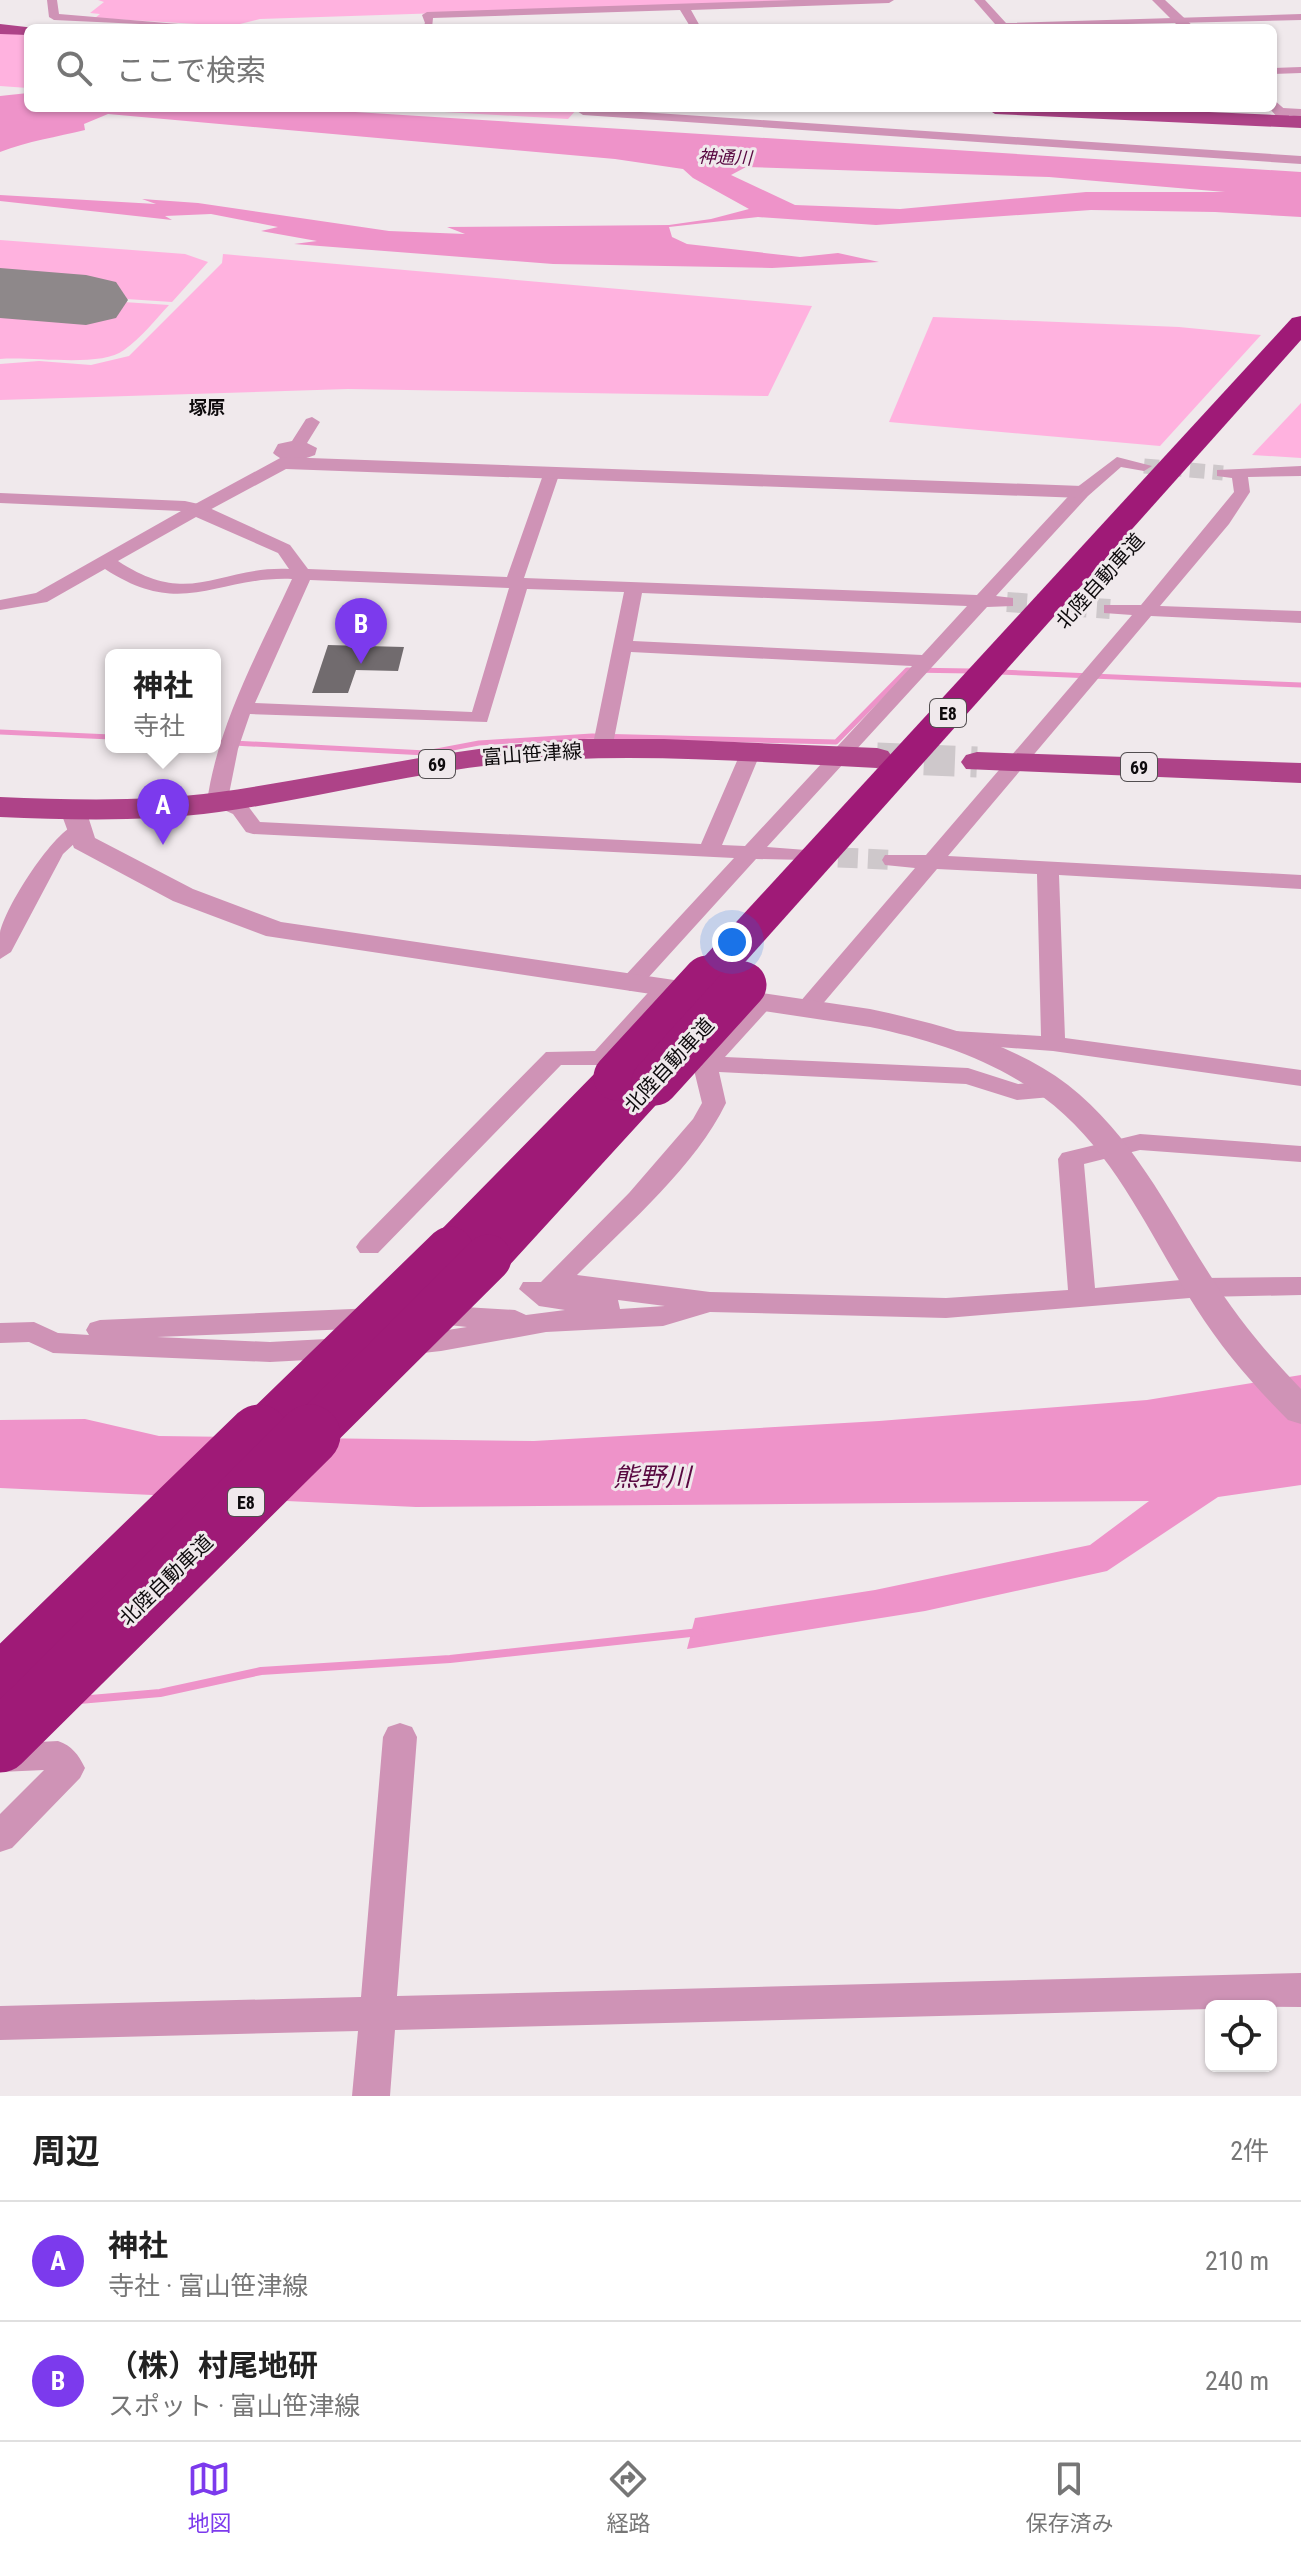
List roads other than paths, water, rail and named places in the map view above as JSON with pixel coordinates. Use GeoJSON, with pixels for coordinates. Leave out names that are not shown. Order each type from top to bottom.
{"type":"FeatureCollection","features":[{"type":"Feature","properties":{"kind":"highway","name":"北陸自動車道"},"geometry":{"type":"LineString","coordinates":[[1217,462],[1301,324]]}},
{"type":"Feature","properties":{"kind":"highway","name":"北陸自動車道"},"geometry":{"type":"LineString","coordinates":[[0,1742],[469,1254],[624,1073],[738,989],[1217,462],[1301,353]]}},
{"type":"Feature","properties":{"kind":"highway","name":"北陸自動車道"},"geometry":{"type":"LineString","coordinates":[[0,1686],[469,1254]]}},
{"type":"Feature","properties":{"kind":"main road"},"geometry":{"type":"LineString","coordinates":[[0,29],[24,30]]}},
{"type":"Feature","properties":{"kind":"main road"},"geometry":{"type":"LineString","coordinates":[[1065,112],[1205,120],[1291,114]]}},
{"type":"Feature","properties":{"kind":"main road","name":"富山笹津線"},"geometry":{"type":"LineString","coordinates":[[0,807],[76,819],[217,802],[471,758],[537,751],[602,749],[877,758]]}},
{"type":"Feature","properties":{"kind":"main road","name":"69"},"geometry":{"type":"LineString","coordinates":[[977,762],[1301,773]]}},
{"type":"Feature","properties":{"kind":"street"},"geometry":{"type":"LineString","coordinates":[[52,0],[54,17],[160,24]]}},
{"type":"Feature","properties":{"kind":"street"},"geometry":{"type":"LineString","coordinates":[[429,24],[427,15],[889,0]]}},
{"type":"Feature","properties":{"kind":"street"},"geometry":{"type":"LineString","coordinates":[[979,0],[998,24]]}},
{"type":"Feature","properties":{"kind":"street"},"geometry":{"type":"LineString","coordinates":[[1158,0],[1184,24],[1301,17]]}},
{"type":"Feature","properties":{"kind":"street"},"geometry":{"type":"LineString","coordinates":[[684,7],[694,24]]}},
{"type":"Feature","properties":{"kind":"street"},"geometry":{"type":"LineString","coordinates":[[1277,71],[1301,70]]}},
{"type":"Feature","properties":{"kind":"street"},"geometry":{"type":"LineString","coordinates":[[598,112],[1301,160]]}},
{"type":"Feature","properties":{"kind":"street"},"geometry":{"type":"LineString","coordinates":[[0,605],[41,598],[292,455],[312,422]]}},
{"type":"Feature","properties":{"kind":"street"},"geometry":{"type":"LineString","coordinates":[[292,455],[551,475],[691,480],[734,477],[1082,492]]}},
{"type":"Feature","properties":{"kind":"street"},"geometry":{"type":"LineString","coordinates":[[630,984],[747,853],[1082,492],[1117,462],[1144,466]]}},
{"type":"Feature","properties":{"kind":"street"},"geometry":{"type":"LineString","coordinates":[[1217,462],[1301,471]]}},
{"type":"Feature","properties":{"kind":"street"},"geometry":{"type":"LineString","coordinates":[[807,1008],[1143,610],[1223,520],[1242,492],[1217,462]]}},
{"type":"Feature","properties":{"kind":"street"},"geometry":{"type":"LineString","coordinates":[[246,708],[480,718],[516,584],[551,475]]}},
{"type":"Feature","properties":{"kind":"street"},"geometry":{"type":"LineString","coordinates":[[0,498],[197,509],[284,549],[303,575]]}},
{"type":"Feature","properties":{"kind":"street"},"geometry":{"type":"LineString","coordinates":[[104,560],[149,586],[170,589],[236,583],[268,573],[979,604],[1007,602]]}},
{"type":"Feature","properties":{"kind":"street"},"geometry":{"type":"LineString","coordinates":[[303,575],[218,780],[217,802],[241,810],[253,828],[798,855]]}},
{"type":"Feature","properties":{"kind":"street"},"geometry":{"type":"LineString","coordinates":[[602,749],[634,589]]}},
{"type":"Feature","properties":{"kind":"street"},"geometry":{"type":"LineString","coordinates":[[1110,609],[1301,617]]}},
{"type":"Feature","properties":{"kind":"street"},"geometry":{"type":"LineString","coordinates":[[623,646],[926,661]]}},
{"type":"Feature","properties":{"kind":"street"},"geometry":{"type":"LineString","coordinates":[[709,851],[750,754]]}},
{"type":"Feature","properties":{"kind":"street"},"geometry":{"type":"LineString","coordinates":[[0,952],[54,851],[76,819]]}},
{"type":"Feature","properties":{"kind":"street"},"geometry":{"type":"LineString","coordinates":[[76,819],[83,842],[171,889],[276,930],[664,989],[738,989],[807,1008],[911,1026],[954,1038],[1032,1075],[1078,1109],[1115,1151],[1202,1291],[1245,1349],[1301,1411]]}},
{"type":"Feature","properties":{"kind":"street"},"geometry":{"type":"LineString","coordinates":[[893,860],[1301,882]]}},
{"type":"Feature","properties":{"kind":"street"},"geometry":{"type":"LineString","coordinates":[[1048,869],[1053,1044]]}},
{"type":"Feature","properties":{"kind":"street"},"geometry":{"type":"LineString","coordinates":[[624,1073],[664,989]]}},
{"type":"Feature","properties":{"kind":"street"},"geometry":{"type":"LineString","coordinates":[[738,989],[705,1064],[714,1103],[704,1123],[638,1199],[554,1282],[710,1302],[946,1308],[1301,1286]]}},
{"type":"Feature","properties":{"kind":"street"},"geometry":{"type":"LineString","coordinates":[[954,1038],[1053,1044],[1301,1078]]}},
{"type":"Feature","properties":{"kind":"street"},"geometry":{"type":"LineString","coordinates":[[369,1247],[555,1057],[624,1073],[705,1064],[968,1076],[1017,1092],[1051,1089]]}},
{"type":"Feature","properties":{"kind":"street"},"geometry":{"type":"LineString","coordinates":[[1082,1299],[1071,1159],[1115,1151],[1140,1142],[1301,1154]]}},
{"type":"Feature","properties":{"kind":"street"},"geometry":{"type":"LineString","coordinates":[[533,1289],[549,1299],[611,1306],[635,1293]]}},
{"type":"Feature","properties":{"kind":"street"},"geometry":{"type":"LineString","coordinates":[[0,1333],[34,1332],[53,1343],[270,1352],[441,1344],[547,1322],[679,1315],[710,1302]]}},
{"type":"Feature","properties":{"kind":"street"},"geometry":{"type":"LineString","coordinates":[[371,2096],[400,1737]]}},
{"type":"Feature","properties":{"kind":"street"},"geometry":{"type":"LineString","coordinates":[[0,1758],[58,1755],[68,1768],[0,1837]]}},
{"type":"Feature","properties":{"kind":"street"},"geometry":{"type":"LineString","coordinates":[[0,2023],[1301,1990]]}},
{"type":"Feature","properties":{"kind":"water","name":"神通川"},"geometry":{"type":"Polygon","coordinates":[[[24,93],[24,112],[355,112],[1301,172],[1301,217],[1091,210],[876,225],[758,217],[669,227],[672,237],[687,244],[800,257],[838,253],[879,262],[772,268],[553,264],[294,244],[317,241],[261,231],[278,227],[211,214],[165,216],[172,220],[0,201],[0,195],[156,204],[142,199],[198,203],[389,231],[465,234],[447,227],[669,225],[749,209],[693,178],[683,169],[615,159],[108,114],[84,124],[85,130],[0,152],[0,96],[24,93]],[[746,167],[731,175],[795,205],[900,209],[1086,192],[1225,192],[1049,177],[746,167]]]}},
{"type":"Feature","properties":{"kind":"water","name":"熊野川"},"geometry":{"type":"Polygon","coordinates":[[[1301,1375],[1301,1485],[1218,1497],[1107,1571],[925,1611],[687,1649],[695,1618],[875,1590],[1090,1545],[1149,1501],[416,1507],[0,1488],[0,1420],[85,1419],[159,1436],[534,1441],[879,1421],[1147,1400],[1301,1375]]]}},
{"type":"Feature","properties":{"kind":"waterway"},"geometry":{"type":"LineString","coordinates":[[221,742],[426,753],[479,743],[592,736],[836,742],[907,670],[971,671]]}},
{"type":"Feature","properties":{"kind":"waterway"},"geometry":{"type":"LineString","coordinates":[[999,672],[1301,685]]}},
{"type":"Feature","properties":{"kind":"waterway"},"geometry":{"type":"LineString","coordinates":[[0,732],[105,737]]}},
{"type":"Feature","properties":{"kind":"waterway"},"geometry":{"type":"LineString","coordinates":[[79,1700],[160,1693],[261,1671],[450,1659],[700,1632]]}},
{"type":"Feature","properties":{"kind":"tunnel"},"geometry":{"type":"LineString","coordinates":[[1144,466],[1223,473]]}},
{"type":"Feature","properties":{"kind":"tunnel"},"geometry":{"type":"LineString","coordinates":[[1007,602],[1110,609]]}},
{"type":"Feature","properties":{"kind":"tunnel"},"geometry":{"type":"LineString","coordinates":[[877,758],[977,762]]}},
{"type":"Feature","properties":{"kind":"tunnel"},"geometry":{"type":"LineString","coordinates":[[808,856],[893,860]]}},
{"type":"Feature","properties":{"kind":"place","name":"（株）村尾地研"},"geometry":{"type":"Point","coordinates":[361,664]}},
{"type":"Feature","properties":{"kind":"place","name":"神社"},"geometry":{"type":"Point","coordinates":[163,845]}},
{"type":"Feature","properties":{"kind":"district","name":"塚原"},"geometry":{"type":"Point","coordinates":[207,407]}}]}
